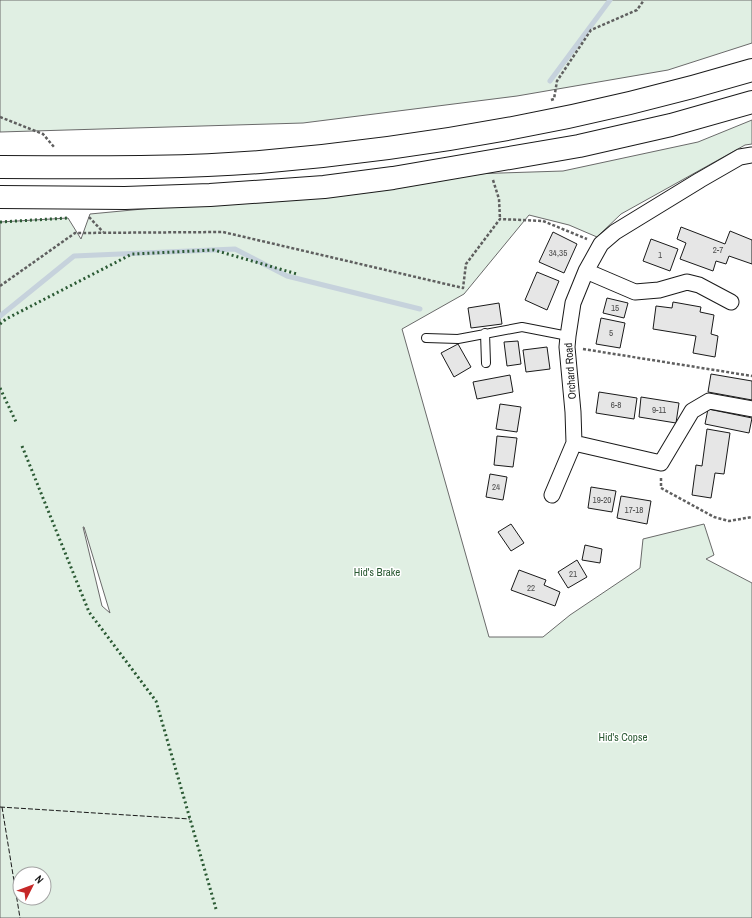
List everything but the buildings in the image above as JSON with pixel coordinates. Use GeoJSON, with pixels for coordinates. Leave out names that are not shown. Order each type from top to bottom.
{"type":"FeatureCollection","features":[{"type":"Feature","properties":{"kind":"highway"},"geometry":{"type":"LineString","coordinates":[[0,167],[181,165],[258,162],[384,149],[452,139],[575,116],[670,93],[752,70]]}},
{"type":"Feature","properties":{"kind":"highway"},"geometry":{"type":"LineString","coordinates":[[0,197],[125,198],[210,195],[324,187],[393,178],[578,146],[671,125],[752,102]]}},
{"type":"Feature","properties":{"kind":"street","name":"Orchard Road"},"geometry":{"type":"LineString","coordinates":[[574,443],[568,342],[573,303],[586,271],[601,244],[614,232],[700,180],[740,157],[752,155]]}},
{"type":"Feature","properties":{"kind":"street"},"geometry":{"type":"LineString","coordinates":[[586,271],[635,292],[659,290],[688,282],[699,285],[731,302]]}},
{"type":"Feature","properties":{"kind":"street"},"geometry":{"type":"LineString","coordinates":[[552,495],[574,443],[661,463],[692,411],[710,401],[752,409]]}},
{"type":"Feature","properties":{"kind":"lane"},"geometry":{"type":"LineString","coordinates":[[426,338],[458,339],[522,327],[568,342]]}},
{"type":"Feature","properties":{"kind":"lane"},"geometry":{"type":"LineString","coordinates":[[485,333],[486,363]]}},
{"type":"Feature","properties":{"kind":"path"},"geometry":{"type":"LineString","coordinates":[[548,101],[554,99],[557,81],[591,30],[637,10],[644,0]]}},
{"type":"Feature","properties":{"kind":"path"},"geometry":{"type":"LineString","coordinates":[[0,117],[43,134]]}},
{"type":"Feature","properties":{"kind":"path"},"geometry":{"type":"LineString","coordinates":[[0,286],[75,233],[223,232],[463,288],[466,264],[500,219],[499,199],[492,178],[498,176]]}},
{"type":"Feature","properties":{"kind":"path"},"geometry":{"type":"LineString","coordinates":[[500,219],[543,221],[601,244]]}},
{"type":"Feature","properties":{"kind":"path"},"geometry":{"type":"LineString","coordinates":[[568,342],[752,376]]}},
{"type":"Feature","properties":{"kind":"path"},"geometry":{"type":"LineString","coordinates":[[661,463],[661,488],[714,517],[729,521],[752,517]]}},
{"type":"Feature","properties":{"kind":"green space"},"geometry":{"type":"Polygon","coordinates":[[[0,0],[752,0],[752,43],[668,70],[517,96],[303,123],[0,132],[0,0]]]}},
{"type":"Feature","properties":{"kind":"green space"},"geometry":{"type":"Polygon","coordinates":[[[752,120],[752,144],[745,145],[621,214],[597,237],[569,225],[529,215],[464,294],[402,329],[489,637],[543,637],[570,615],[640,568],[643,539],[704,524],[714,555],[706,559],[752,583],[752,918],[0,918],[0,222],[68,218],[81,239],[90,214],[323,192],[470,174],[563,171],[698,142],[752,120]],[[84,527],[102,606],[110,613],[84,527]]]}},
{"type":"Feature","properties":{"kind":"waterway"},"geometry":{"type":"LineString","coordinates":[[550,81],[610,0]]}},
{"type":"Feature","properties":{"kind":"waterway"},"geometry":{"type":"LineString","coordinates":[[0,316],[74,256],[235,249],[287,276],[420,309]]}},
{"type":"Feature","properties":{"kind":"hedge"},"geometry":{"type":"LineString","coordinates":[[0,222],[68,218]]}},
{"type":"Feature","properties":{"kind":"hedge"},"geometry":{"type":"LineString","coordinates":[[0,324],[6,319],[132,254],[214,250],[297,274]]}},
{"type":"Feature","properties":{"kind":"hedge"},"geometry":{"type":"LineString","coordinates":[[0,388],[16,422]]}},
{"type":"Feature","properties":{"kind":"hedge"},"geometry":{"type":"LineString","coordinates":[[22,446],[89,612],[156,701],[216,909]]}},
{"type":"Feature","properties":{"kind":"fence"},"geometry":{"type":"LineString","coordinates":[[0,807],[190,819]]}},
{"type":"Feature","properties":{"kind":"fence"},"geometry":{"type":"LineString","coordinates":[[2,807],[20,918]]}},
{"type":"Feature","properties":{"kind":"park label","name":"Hid's Brake"},"geometry":{"type":"Point","coordinates":[377,572]}},
{"type":"Feature","properties":{"kind":"park label","name":"Hid's Copse"},"geometry":{"type":"Point","coordinates":[623,737]}}]}
